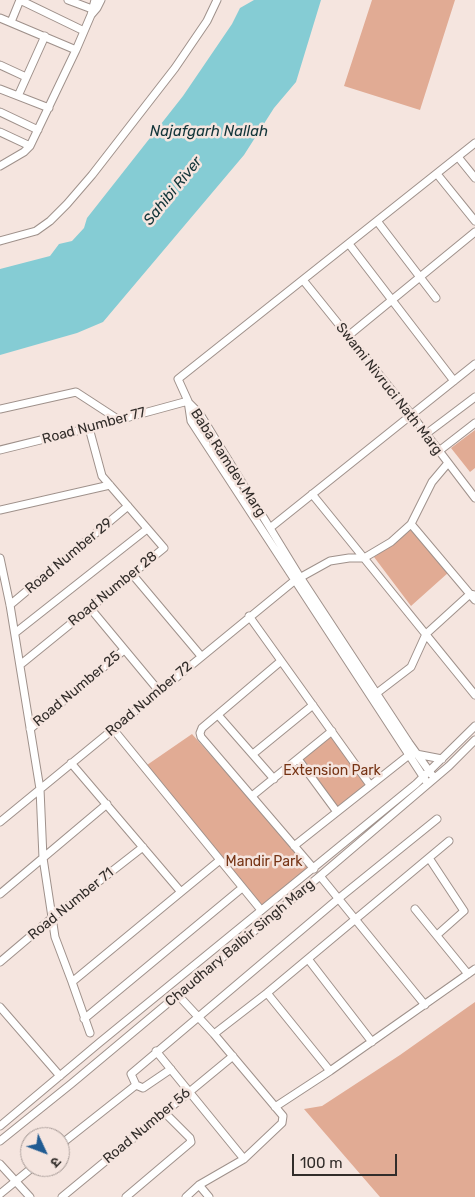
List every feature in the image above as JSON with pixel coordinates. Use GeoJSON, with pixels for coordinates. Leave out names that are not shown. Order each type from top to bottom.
{"type":"FeatureCollection","features":[{"type":"Feature","properties":{"kind":"street"},"geometry":{"type":"LineString","coordinates":[[11,22],[20,0],[84,31]]}},
{"type":"Feature","properties":{"kind":"street"},"geometry":{"type":"LineString","coordinates":[[68,0],[91,12]]}},
{"type":"Feature","properties":{"kind":"street"},"geometry":{"type":"LineString","coordinates":[[0,166],[24,152],[30,146],[76,50],[95,0]]}},
{"type":"Feature","properties":{"kind":"street"},"geometry":{"type":"LineString","coordinates":[[91,12],[97,8],[101,0]]}},
{"type":"Feature","properties":{"kind":"street"},"geometry":{"type":"LineString","coordinates":[[0,241],[36,231],[50,221],[67,204],[176,68],[207,21],[217,0]]}},
{"type":"Feature","properties":{"kind":"street"},"geometry":{"type":"LineString","coordinates":[[0,18],[76,50]]}},
{"type":"Feature","properties":{"kind":"street"},"geometry":{"type":"LineString","coordinates":[[18,96],[45,36]]}},
{"type":"Feature","properties":{"kind":"street"},"geometry":{"type":"LineString","coordinates":[[0,65],[26,78]]}},
{"type":"Feature","properties":{"kind":"street"},"geometry":{"type":"LineString","coordinates":[[0,89],[49,108]]}},
{"type":"Feature","properties":{"kind":"street"},"geometry":{"type":"LineString","coordinates":[[0,112],[38,130]]}},
{"type":"Feature","properties":{"kind":"street"},"geometry":{"type":"LineString","coordinates":[[0,132],[30,146]]}},
{"type":"Feature","properties":{"kind":"street"},"geometry":{"type":"LineString","coordinates":[[188,401],[178,379],[475,143]]}},
{"type":"Feature","properties":{"kind":"street"},"geometry":{"type":"LineString","coordinates":[[0,157],[9,161]]}},
{"type":"Feature","properties":{"kind":"street"},"geometry":{"type":"LineString","coordinates":[[458,157],[475,178]]}},
{"type":"Feature","properties":{"kind":"street"},"geometry":{"type":"LineString","coordinates":[[437,174],[475,221]]}},
{"type":"Feature","properties":{"kind":"street"},"geometry":{"type":"LineString","coordinates":[[377,221],[436,298]]}},
{"type":"Feature","properties":{"kind":"street"},"geometry":{"type":"LineString","coordinates":[[348,336],[475,232]]}},
{"type":"Feature","properties":{"kind":"street"},"geometry":{"type":"LineString","coordinates":[[349,244],[454,381]]}},
{"type":"Feature","properties":{"kind":"street","name":"Swami Nivruci Nath Marg"},"geometry":{"type":"LineString","coordinates":[[303,280],[411,414],[475,498]]}},
{"type":"Feature","properties":{"kind":"street"},"geometry":{"type":"LineString","coordinates":[[270,528],[475,364]]}},
{"type":"Feature","properties":{"kind":"street"},"geometry":{"type":"LineString","coordinates":[[0,409],[76,392],[119,420]]}},
{"type":"Feature","properties":{"kind":"street"},"geometry":{"type":"LineString","coordinates":[[426,434],[475,396]]}},
{"type":"Feature","properties":{"kind":"street","name":"Road Number 77"},"geometry":{"type":"LineString","coordinates":[[0,450],[188,401]]}},
{"type":"Feature","properties":{"kind":"street","name":"Baba Ramdev Marg"},"geometry":{"type":"LineString","coordinates":[[188,401],[200,414],[270,528],[297,579],[377,693],[413,754],[428,784]]}},
{"type":"Feature","properties":{"kind":"street","name":"Baba Ramdev Marg"},"geometry":{"type":"LineString","coordinates":[[188,401],[191,421],[413,754],[435,779]]}},
{"type":"Feature","properties":{"kind":"street"},"geometry":{"type":"LineString","coordinates":[[439,451],[475,423]]}},
{"type":"Feature","properties":{"kind":"street","name":"Road Number 28"},"geometry":{"type":"LineString","coordinates":[[20,665],[164,548],[102,476],[89,428]]}},
{"type":"Feature","properties":{"kind":"street"},"geometry":{"type":"LineString","coordinates":[[364,558],[391,542],[411,524],[432,482],[448,463]]}},
{"type":"Feature","properties":{"kind":"street"},"geometry":{"type":"LineString","coordinates":[[0,510],[110,485]]}},
{"type":"Feature","properties":{"kind":"street"},"geometry":{"type":"LineString","coordinates":[[312,494],[475,695]]}},
{"type":"Feature","properties":{"kind":"street","name":"Road Number 29"},"geometry":{"type":"LineString","coordinates":[[10,605],[128,506]]}},
{"type":"Feature","properties":{"kind":"street"},"geometry":{"type":"LineString","coordinates":[[411,524],[472,594],[475,600]]}},
{"type":"Feature","properties":{"kind":"street"},"geometry":{"type":"LineString","coordinates":[[15,633],[147,529]]}},
{"type":"Feature","properties":{"kind":"street"},"geometry":{"type":"LineString","coordinates":[[0,558],[15,633],[40,789],[43,858],[55,937],[90,1033]]}},
{"type":"Feature","properties":{"kind":"street","name":"Road Number 72"},"geometry":{"type":"LineString","coordinates":[[0,822],[200,656],[297,579],[330,561],[364,558]]}},
{"type":"Feature","properties":{"kind":"street"},"geometry":{"type":"LineString","coordinates":[[132,574],[200,656]]}},
{"type":"Feature","properties":{"kind":"street"},"geometry":{"type":"LineString","coordinates":[[377,693],[411,667],[426,634],[472,594]]}},
{"type":"Feature","properties":{"kind":"street"},"geometry":{"type":"LineString","coordinates":[[90,608],[159,691]]}},
{"type":"Feature","properties":{"kind":"street"},"geometry":{"type":"LineString","coordinates":[[249,616],[370,785]]}},
{"type":"Feature","properties":{"kind":"street","name":"Road Number 25"},"geometry":{"type":"LineString","coordinates":[[30,729],[124,650]]}},
{"type":"Feature","properties":{"kind":"street"},"geometry":{"type":"LineString","coordinates":[[281,661],[202,728],[200,737],[314,869]]}},
{"type":"Feature","properties":{"kind":"street"},"geometry":{"type":"LineString","coordinates":[[253,754],[313,705]]}},
{"type":"Feature","properties":{"kind":"street"},"geometry":{"type":"LineString","coordinates":[[218,715],[274,779]]}},
{"type":"Feature","properties":{"kind":"street","name":"Chaudhary Balbir Singh Marg"},"geometry":{"type":"LineString","coordinates":[[0,1125],[430,772],[475,726]]}},
{"type":"Feature","properties":{"kind":"street"},"geometry":{"type":"LineString","coordinates":[[113,729],[261,910]]}},
{"type":"Feature","properties":{"kind":"street"},"geometry":{"type":"LineString","coordinates":[[252,796],[332,731]]}},
{"type":"Feature","properties":{"kind":"street","name":"Chaudhary Balbir Singh Marg"},"geometry":{"type":"LineString","coordinates":[[0,1141],[71,1084],[435,779],[475,740]]}},
{"type":"Feature","properties":{"kind":"street"},"geometry":{"type":"LineString","coordinates":[[294,846],[370,785],[413,754],[442,759]]}},
{"type":"Feature","properties":{"kind":"street"},"geometry":{"type":"LineString","coordinates":[[298,759],[337,812]]}},
{"type":"Feature","properties":{"kind":"street"},"geometry":{"type":"LineString","coordinates":[[71,763],[181,892]]}},
{"type":"Feature","properties":{"kind":"street"},"geometry":{"type":"LineString","coordinates":[[0,894],[107,804]]}},
{"type":"Feature","properties":{"kind":"street"},"geometry":{"type":"LineString","coordinates":[[171,1069],[145,1087],[136,1085],[130,1074],[338,899],[437,819]]}},
{"type":"Feature","properties":{"kind":"street"},"geometry":{"type":"LineString","coordinates":[[214,1034],[267,993],[449,841]]}},
{"type":"Feature","properties":{"kind":"street","name":"Road Number 71"},"geometry":{"type":"LineString","coordinates":[[0,962],[52,918],[143,847]]}},
{"type":"Feature","properties":{"kind":"street"},"geometry":{"type":"LineString","coordinates":[[429,858],[464,911],[436,935]]}},
{"type":"Feature","properties":{"kind":"street"},"geometry":{"type":"LineString","coordinates":[[72,982],[220,860]]}},
{"type":"Feature","properties":{"kind":"street"},"geometry":{"type":"LineString","coordinates":[[320,876],[425,1005]]}},
{"type":"Feature","properties":{"kind":"street"},"geometry":{"type":"LineString","coordinates":[[84,1019],[242,888]]}},
{"type":"Feature","properties":{"kind":"street"},"geometry":{"type":"LineString","coordinates":[[275,1107],[330,1071],[472,971],[436,935],[415,909]]}},
{"type":"Feature","properties":{"kind":"street"},"geometry":{"type":"LineString","coordinates":[[308,959],[372,1042]]}},
{"type":"Feature","properties":{"kind":"street"},"geometry":{"type":"LineString","coordinates":[[267,993],[330,1071]]}},
{"type":"Feature","properties":{"kind":"street"},"geometry":{"type":"LineString","coordinates":[[177,994],[214,1034],[283,1116],[282,1123],[244,1159],[199,1185],[186,1197]]}},
{"type":"Feature","properties":{"kind":"street"},"geometry":{"type":"LineString","coordinates":[[0,1006],[60,1076]]}},
{"type":"Feature","properties":{"kind":"street"},"geometry":{"type":"LineString","coordinates":[[156,1051],[244,1159]]}},
{"type":"Feature","properties":{"kind":"street","name":"Road Number 56"},"geometry":{"type":"LineString","coordinates":[[62,1197],[232,1056]]}},
{"type":"Feature","properties":{"kind":"street"},"geometry":{"type":"LineString","coordinates":[[70,1138],[136,1085]]}},
{"type":"Feature","properties":{"kind":"street"},"geometry":{"type":"LineString","coordinates":[[126,1197],[192,1142],[164,1112]]}},
{"type":"Feature","properties":{"kind":"street"},"geometry":{"type":"LineString","coordinates":[[0,1164],[30,1197]]}},
{"type":"Feature","properties":{"kind":"street"},"geometry":{"type":"LineString","coordinates":[[0,1194],[20,1177]]}},
{"type":"Feature","properties":{"kind":"street"},"geometry":{"type":"LineString","coordinates":[[199,1185],[209,1197]]}},
{"type":"Feature","properties":{"kind":"green space"},"geometry":{"type":"Polygon","coordinates":[[[372,0],[455,0],[420,110],[344,86],[372,0]]]}},
{"type":"Feature","properties":{"kind":"green space"},"geometry":{"type":"Polygon","coordinates":[[[475,430],[475,468],[470,472],[451,448],[475,430]]]}},
{"type":"Feature","properties":{"kind":"green space"},"geometry":{"type":"Polygon","coordinates":[[[412,529],[449,572],[411,606],[374,557],[412,529]]]}},
{"type":"Feature","properties":{"kind":"green space","name":"Mandir Park"},"geometry":{"type":"Polygon","coordinates":[[[192,734],[311,868],[261,908],[147,765],[192,734]]]}},
{"type":"Feature","properties":{"kind":"green space","name":"Extension Park"},"geometry":{"type":"Polygon","coordinates":[[[331,736],[367,785],[337,812],[298,759],[331,736]]]}},
{"type":"Feature","properties":{"kind":"green space"},"geometry":{"type":"Polygon","coordinates":[[[475,1002],[475,1197],[380,1197],[304,1109],[322,1106],[400,1055],[475,1002]]]}},
{"type":"Feature","properties":{"kind":"water","name":"Najafgarh Nallah"},"geometry":{"type":"Polygon","coordinates":[[[254,0],[321,0],[296,82],[274,108],[244,155],[103,322],[77,333],[0,355],[0,269],[50,256],[59,244],[72,241],[84,228],[87,218],[183,96],[232,24],[240,8],[254,0]]]}},
{"type":"Feature","properties":{"kind":"water label","name":"Sahibi River"},"geometry":{"type":"Point","coordinates":[173,191]}}]}
